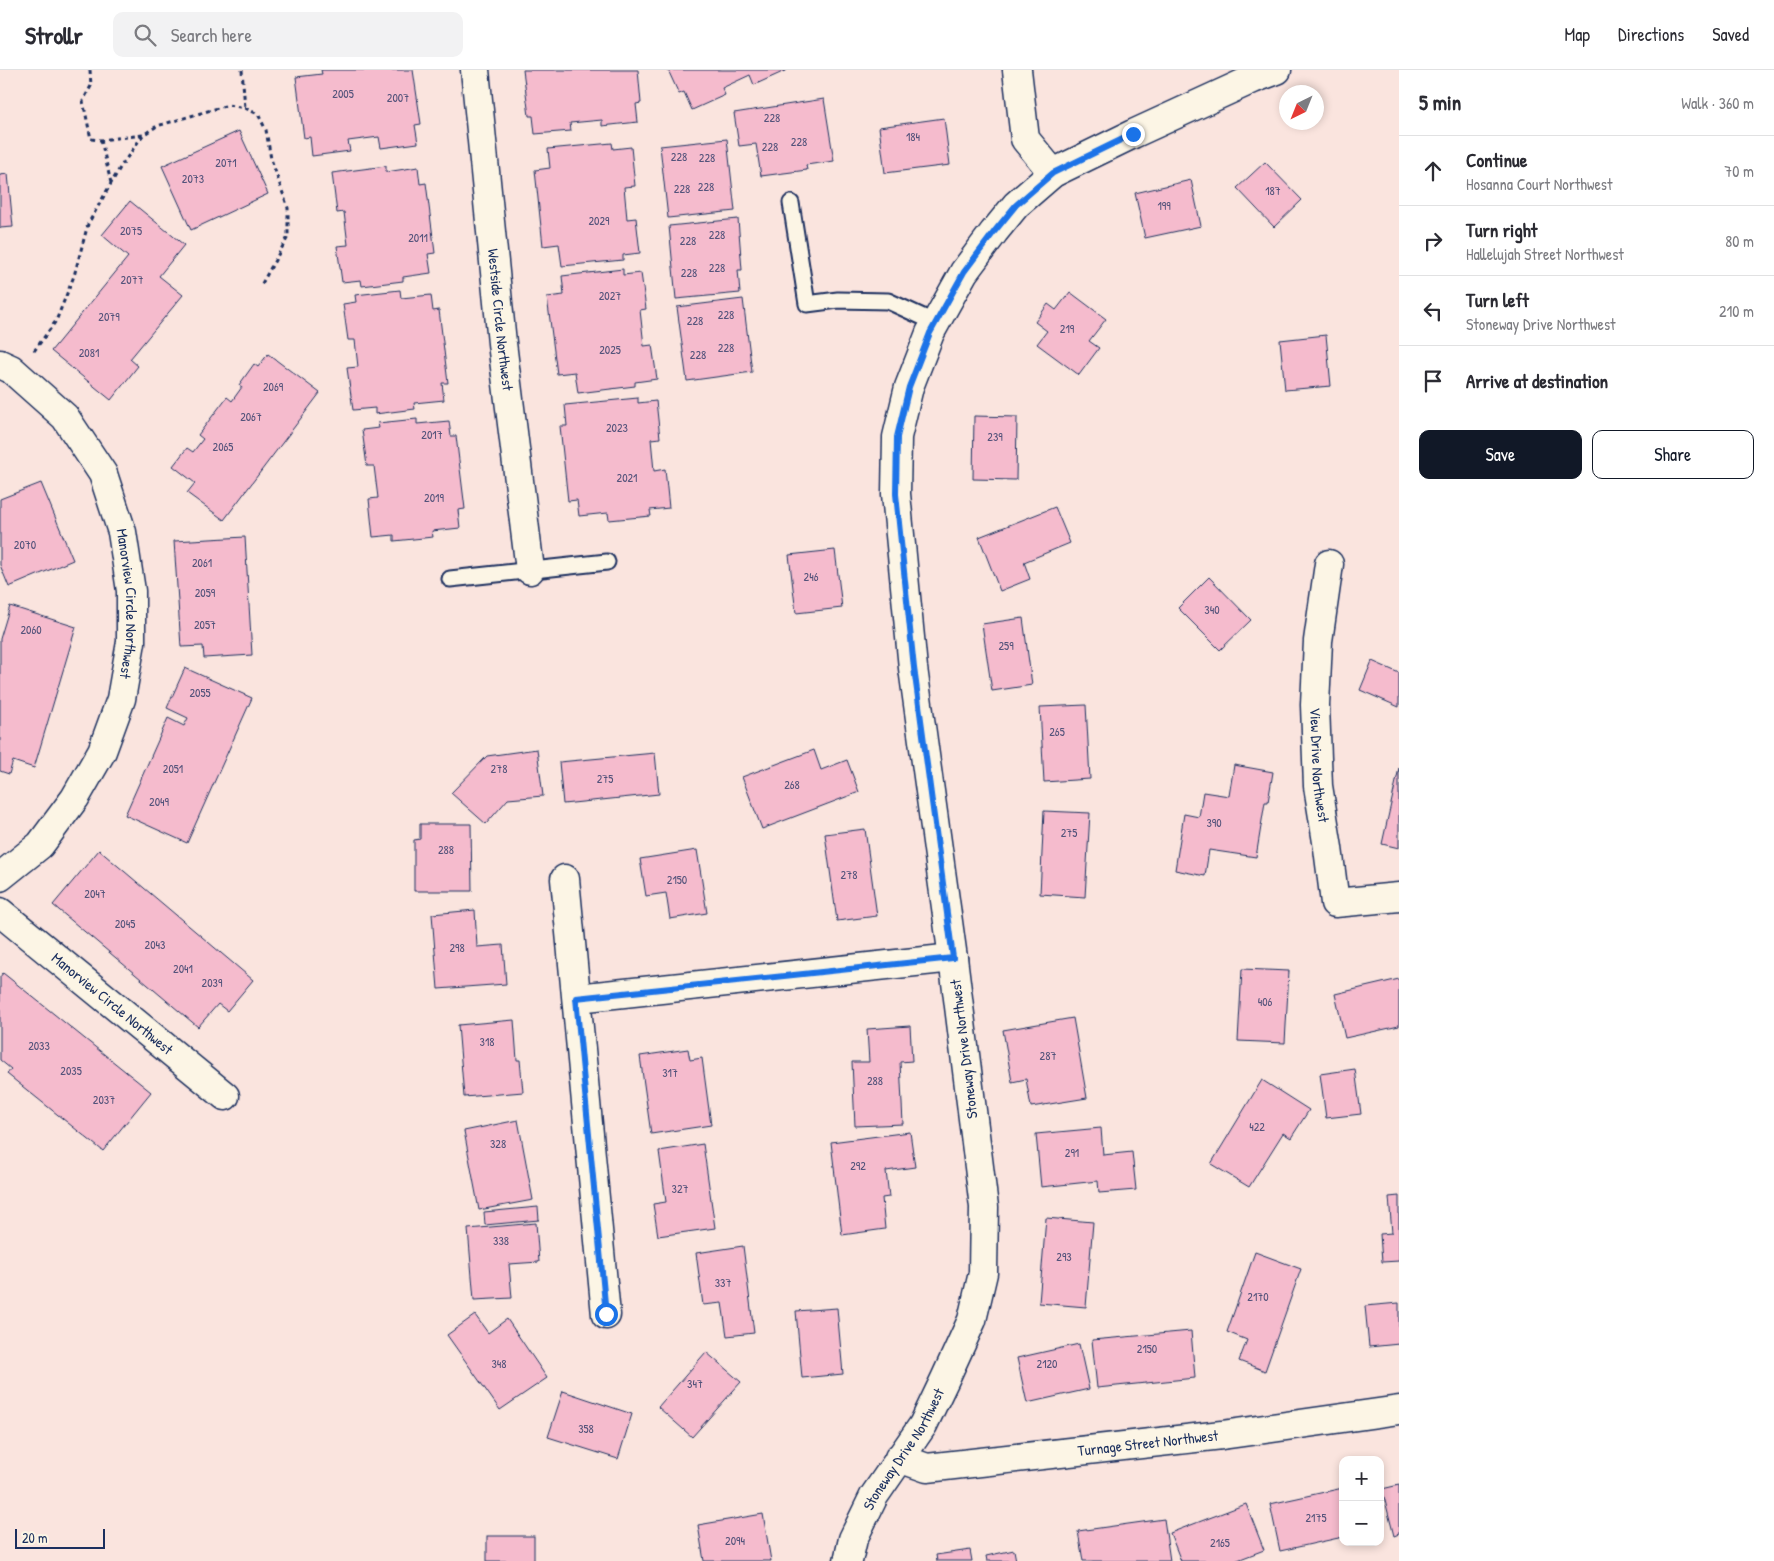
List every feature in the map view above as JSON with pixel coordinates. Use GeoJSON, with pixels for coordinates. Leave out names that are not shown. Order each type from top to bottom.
{"type":"FeatureCollection","features":[{"type":"Feature","properties":{"kind":"street","name":"Westside Circle Northwest"},"geometry":{"type":"LineString","coordinates":[[475,70],[502,342],[530,570]]}},
{"type":"Feature","properties":{"kind":"street"},"geometry":{"type":"LineString","coordinates":[[1017,70],[1025,139],[1053,173]]}},
{"type":"Feature","properties":{"kind":"street","name":"Stoneway Drive Northwest"},"geometry":{"type":"LineString","coordinates":[[848,1561],[854,1539],[874,1496],[923,1425],[953,1362],[972,1320],[983,1273],[984,1207],[914,668],[896,494],[897,437],[909,387],[930,333],[964,272],[1016,205],[1053,173],[1141,130],[1278,70]]}},
{"type":"Feature","properties":{"kind":"street","name":"Manorview Circle Northwest"},"geometry":{"type":"LineString","coordinates":[[0,877],[40,844],[75,798],[102,751],[121,699],[131,642],[131,591],[122,532],[103,474],[65,417],[8,369]]}},
{"type":"Feature","properties":{"kind":"street","name":"View Drive Northwest"},"geometry":{"type":"LineString","coordinates":[[1329,564],[1318,641],[1315,705],[1318,786],[1335,903],[1399,897]]}},
{"type":"Feature","properties":{"kind":"street"},"geometry":{"type":"LineString","coordinates":[[565,880],[606,1314]]}},
{"type":"Feature","properties":{"kind":"street","name":"Manorview Circle Northwest"},"geometry":{"type":"LineString","coordinates":[[0,912],[225,1096]]}},
{"type":"Feature","properties":{"kind":"street"},"geometry":{"type":"LineString","coordinates":[[576,998],[953,958]]}},
{"type":"Feature","properties":{"kind":"street","name":"Turnage Street Northwest"},"geometry":{"type":"LineString","coordinates":[[899,1458],[927,1468],[1222,1435],[1399,1410]]}},
{"type":"Feature","properties":{"kind":"lane"},"geometry":{"type":"LineString","coordinates":[[791,203],[807,304],[838,300],[888,300],[936,324]]}},
{"type":"Feature","properties":{"kind":"lane"},"geometry":{"type":"LineString","coordinates":[[450,579],[607,562]]}},
{"type":"Feature","properties":{"kind":"path"},"geometry":{"type":"LineString","coordinates":[[90,70],[91,86],[83,102],[90,139],[102,140],[143,135]]}},
{"type":"Feature","properties":{"kind":"path"},"geometry":{"type":"LineString","coordinates":[[242,70],[245,108]]}},
{"type":"Feature","properties":{"kind":"path"},"geometry":{"type":"LineString","coordinates":[[8,369],[56,321],[74,276],[88,224],[111,183],[143,135],[157,126],[228,105],[245,108],[258,114],[266,130],[271,159],[288,208],[288,237],[260,287]]}},
{"type":"Feature","properties":{"kind":"path"},"geometry":{"type":"LineString","coordinates":[[102,140],[111,183]]}},
{"type":"Feature","properties":{"kind":"building"},"geometry":{"type":"Polygon","coordinates":[[[321,70],[413,70],[421,124],[415,125],[418,143],[381,148],[379,137],[348,141],[350,151],[312,156],[310,137],[304,138],[296,77],[322,74],[321,70]]]}},
{"type":"Feature","properties":{"kind":"building"},"geometry":{"type":"Polygon","coordinates":[[[523,70],[638,70],[641,103],[636,104],[638,122],[602,126],[602,120],[570,123],[571,131],[535,134],[533,116],[529,116],[523,70]]]}},
{"type":"Feature","properties":{"kind":"building"},"geometry":{"type":"Polygon","coordinates":[[[668,70],[787,70],[754,85],[750,75],[722,88],[725,95],[692,110],[684,92],[679,94],[668,70]]]}},
{"type":"Feature","properties":{"kind":"building"},"geometry":{"type":"Polygon","coordinates":[[[824,99],[834,161],[806,165],[807,170],[761,176],[756,144],[739,146],[734,113],[824,99]]]}},
{"type":"Feature","properties":{"kind":"building"},"geometry":{"type":"Polygon","coordinates":[[[944,118],[950,165],[885,173],[879,127],[944,118]]]}},
{"type":"Feature","properties":{"kind":"building"},"geometry":{"type":"Polygon","coordinates":[[[239,131],[268,194],[191,230],[162,166],[239,131]]]}},
{"type":"Feature","properties":{"kind":"building"},"geometry":{"type":"Polygon","coordinates":[[[727,139],[735,211],[668,218],[660,146],[727,139]]]}},
{"type":"Feature","properties":{"kind":"building"},"geometry":{"type":"Polygon","coordinates":[[[612,143],[613,149],[631,147],[635,186],[624,187],[627,219],[636,218],[640,253],[623,255],[623,260],[562,266],[559,244],[543,246],[535,170],[550,168],[548,149],[612,143]]]}},
{"type":"Feature","properties":{"kind":"building"},"geometry":{"type":"Polygon","coordinates":[[[1265,162],[1302,200],[1274,227],[1237,188],[1265,162]]]}},
{"type":"Feature","properties":{"kind":"building"},"geometry":{"type":"Polygon","coordinates":[[[386,166],[386,172],[418,167],[420,184],[426,183],[435,253],[428,254],[431,273],[403,277],[403,281],[362,286],[361,280],[342,282],[337,246],[348,245],[344,212],[337,213],[332,173],[386,166]]]}},
{"type":"Feature","properties":{"kind":"building"},"geometry":{"type":"Polygon","coordinates":[[[8,174],[13,227],[0,228],[0,175],[8,174]]]}},
{"type":"Feature","properties":{"kind":"building"},"geometry":{"type":"Polygon","coordinates":[[[1191,180],[1201,226],[1145,238],[1135,193],[1191,180]]]}},
{"type":"Feature","properties":{"kind":"building"},"geometry":{"type":"Polygon","coordinates":[[[130,201],[184,245],[159,276],[183,295],[130,359],[138,366],[111,400],[51,351],[128,257],[102,235],[130,201]]]}},
{"type":"Feature","properties":{"kind":"building"},"geometry":{"type":"Polygon","coordinates":[[[738,219],[742,270],[738,270],[740,293],[676,299],[669,226],[738,219]]]}},
{"type":"Feature","properties":{"kind":"building"},"geometry":{"type":"Polygon","coordinates":[[[623,269],[623,275],[641,273],[646,309],[640,310],[644,346],[652,345],[657,379],[635,382],[635,386],[578,393],[575,372],[557,374],[547,297],[564,295],[562,276],[623,269]]]}},
{"type":"Feature","properties":{"kind":"building"},"geometry":{"type":"Polygon","coordinates":[[[400,290],[401,298],[431,295],[433,311],[439,310],[448,383],[442,383],[444,400],[414,403],[415,409],[375,414],[375,408],[353,410],[347,368],[358,367],[355,340],[348,340],[343,304],[356,302],[355,295],[400,290]]]}},
{"type":"Feature","properties":{"kind":"building"},"geometry":{"type":"Polygon","coordinates":[[[1070,292],[1106,319],[1089,341],[1099,348],[1079,375],[1037,344],[1047,331],[1035,322],[1048,304],[1056,310],[1070,292]]]}},
{"type":"Feature","properties":{"kind":"building"},"geometry":{"type":"Polygon","coordinates":[[[743,299],[752,372],[687,381],[677,307],[743,299]]]}},
{"type":"Feature","properties":{"kind":"building"},"geometry":{"type":"Polygon","coordinates":[[[1326,335],[1331,386],[1285,390],[1280,340],[1326,335]]]}},
{"type":"Feature","properties":{"kind":"building"},"geometry":{"type":"Polygon","coordinates":[[[268,354],[320,393],[224,520],[187,493],[195,483],[173,466],[187,448],[193,452],[203,439],[198,435],[227,397],[232,401],[242,387],[239,385],[254,364],[258,367],[268,354]]]}},
{"type":"Feature","properties":{"kind":"building"},"geometry":{"type":"Polygon","coordinates":[[[638,398],[638,403],[656,401],[660,438],[651,439],[654,471],[665,469],[669,508],[650,510],[651,516],[609,520],[608,513],[579,516],[577,500],[568,501],[560,426],[567,426],[565,405],[638,398]]]}},
{"type":"Feature","properties":{"kind":"building"},"geometry":{"type":"Polygon","coordinates":[[[974,416],[1017,417],[1016,480],[973,479],[974,416]]]}},
{"type":"Feature","properties":{"kind":"building"},"geometry":{"type":"Polygon","coordinates":[[[417,419],[417,424],[449,421],[451,436],[456,436],[465,509],[458,510],[460,528],[432,531],[433,537],[394,541],[394,535],[373,537],[369,499],[378,498],[374,466],[367,466],[362,430],[379,428],[378,423],[417,419]]]}},
{"type":"Feature","properties":{"kind":"building"},"geometry":{"type":"Polygon","coordinates":[[[41,483],[73,560],[9,587],[0,565],[0,499],[41,483]]]}},
{"type":"Feature","properties":{"kind":"building"},"geometry":{"type":"Polygon","coordinates":[[[1055,507],[1070,543],[1024,562],[1030,579],[1000,591],[979,537],[1055,507]]]}},
{"type":"Feature","properties":{"kind":"building"},"geometry":{"type":"Polygon","coordinates":[[[245,537],[252,655],[204,658],[203,646],[181,647],[174,541],[245,537]]]}},
{"type":"Feature","properties":{"kind":"building"},"geometry":{"type":"Polygon","coordinates":[[[835,550],[842,608],[796,613],[789,555],[835,550]]]}},
{"type":"Feature","properties":{"kind":"building"},"geometry":{"type":"Polygon","coordinates":[[[1209,577],[1251,620],[1220,650],[1178,608],[1209,577]]]}},
{"type":"Feature","properties":{"kind":"building"},"geometry":{"type":"Polygon","coordinates":[[[10,606],[76,627],[34,768],[13,761],[9,774],[0,771],[0,639],[10,606]]]}},
{"type":"Feature","properties":{"kind":"building"},"geometry":{"type":"Polygon","coordinates":[[[1023,618],[1032,685],[992,691],[982,624],[1023,618]]]}},
{"type":"Feature","properties":{"kind":"building"},"geometry":{"type":"Polygon","coordinates":[[[1372,661],[1399,673],[1399,707],[1360,690],[1372,661]]]}},
{"type":"Feature","properties":{"kind":"building"},"geometry":{"type":"Polygon","coordinates":[[[185,668],[252,698],[187,843],[125,815],[168,718],[184,726],[188,718],[167,708],[185,668]]]}},
{"type":"Feature","properties":{"kind":"building"},"geometry":{"type":"Polygon","coordinates":[[[1086,705],[1090,779],[1044,782],[1040,707],[1086,705]]]}},
{"type":"Feature","properties":{"kind":"building"},"geometry":{"type":"Polygon","coordinates":[[[537,749],[543,796],[508,799],[486,824],[451,793],[487,756],[537,749]]]}},
{"type":"Feature","properties":{"kind":"building"},"geometry":{"type":"Polygon","coordinates":[[[814,750],[821,770],[847,760],[859,792],[762,829],[742,777],[814,750]]]}},
{"type":"Feature","properties":{"kind":"building"},"geometry":{"type":"Polygon","coordinates":[[[655,753],[659,794],[563,804],[559,762],[655,753]]]}},
{"type":"Feature","properties":{"kind":"building"},"geometry":{"type":"Polygon","coordinates":[[[1234,765],[1273,772],[1268,802],[1265,802],[1256,857],[1209,850],[1205,876],[1175,870],[1184,814],[1199,817],[1203,792],[1229,796],[1234,765]]]}},
{"type":"Feature","properties":{"kind":"building"},"geometry":{"type":"Polygon","coordinates":[[[1399,768],[1399,848],[1382,844],[1399,768]]]}},
{"type":"Feature","properties":{"kind":"building"},"geometry":{"type":"Polygon","coordinates":[[[1044,811],[1090,813],[1085,897],[1040,894],[1044,811]]]}},
{"type":"Feature","properties":{"kind":"building"},"geometry":{"type":"Polygon","coordinates":[[[420,824],[471,824],[472,891],[414,891],[414,840],[420,839],[420,824]]]}},
{"type":"Feature","properties":{"kind":"building"},"geometry":{"type":"Polygon","coordinates":[[[865,829],[877,916],[837,921],[825,834],[865,829]]]}},
{"type":"Feature","properties":{"kind":"building"},"geometry":{"type":"Polygon","coordinates":[[[99,850],[253,980],[227,1011],[218,1004],[198,1027],[53,905],[99,850]]]}},
{"type":"Feature","properties":{"kind":"building"},"geometry":{"type":"Polygon","coordinates":[[[697,850],[707,913],[670,919],[666,893],[646,896],[640,859],[697,850]]]}},
{"type":"Feature","properties":{"kind":"building"},"geometry":{"type":"Polygon","coordinates":[[[475,910],[477,947],[503,945],[506,984],[438,989],[432,914],[475,910]]]}},
{"type":"Feature","properties":{"kind":"building"},"geometry":{"type":"Polygon","coordinates":[[[1242,969],[1289,971],[1285,1043],[1238,1041],[1242,969]]]}},
{"type":"Feature","properties":{"kind":"building"},"geometry":{"type":"Polygon","coordinates":[[[3,973],[151,1092],[103,1151],[7,1074],[11,1069],[0,1060],[0,977],[3,973]]]}},
{"type":"Feature","properties":{"kind":"building"},"geometry":{"type":"Polygon","coordinates":[[[1399,979],[1399,1026],[1345,1038],[1335,994],[1399,979]]]}},
{"type":"Feature","properties":{"kind":"building"},"geometry":{"type":"Polygon","coordinates":[[[1073,1018],[1087,1098],[1031,1107],[1026,1079],[1012,1082],[1003,1030],[1073,1018]]]}},
{"type":"Feature","properties":{"kind":"building"},"geometry":{"type":"Polygon","coordinates":[[[514,1020],[517,1060],[520,1060],[523,1092],[464,1097],[458,1025],[514,1020]]]}},
{"type":"Feature","properties":{"kind":"building"},"geometry":{"type":"Polygon","coordinates":[[[910,1026],[912,1061],[900,1062],[903,1124],[855,1126],[852,1062],[869,1062],[867,1029],[910,1026]]]}},
{"type":"Feature","properties":{"kind":"building"},"geometry":{"type":"Polygon","coordinates":[[[688,1049],[690,1060],[702,1058],[711,1125],[651,1134],[640,1056],[688,1049]]]}},
{"type":"Feature","properties":{"kind":"building"},"geometry":{"type":"Polygon","coordinates":[[[1355,1069],[1361,1114],[1326,1118],[1320,1074],[1355,1069]]]}},
{"type":"Feature","properties":{"kind":"building"},"geometry":{"type":"Polygon","coordinates":[[[1262,1080],[1309,1110],[1291,1138],[1283,1133],[1249,1187],[1211,1164],[1262,1080]]]}},
{"type":"Feature","properties":{"kind":"building"},"geometry":{"type":"Polygon","coordinates":[[[518,1120],[533,1200],[479,1210],[464,1131],[518,1120]]]}},
{"type":"Feature","properties":{"kind":"building"},"geometry":{"type":"Polygon","coordinates":[[[1101,1128],[1103,1155],[1132,1152],[1136,1190],[1099,1193],[1098,1181],[1041,1187],[1036,1134],[1101,1128]]]}},
{"type":"Feature","properties":{"kind":"building"},"geometry":{"type":"Polygon","coordinates":[[[910,1132],[915,1167],[886,1171],[889,1197],[882,1198],[885,1229],[842,1235],[831,1142],[910,1132]]]}},
{"type":"Feature","properties":{"kind":"building"},"geometry":{"type":"Polygon","coordinates":[[[703,1144],[715,1228],[658,1236],[653,1204],[666,1202],[659,1151],[703,1144]]]}},
{"type":"Feature","properties":{"kind":"building"},"geometry":{"type":"Polygon","coordinates":[[[1399,1196],[1399,1261],[1382,1262],[1380,1234],[1392,1233],[1389,1197],[1399,1196]]]}},
{"type":"Feature","properties":{"kind":"building"},"geometry":{"type":"Polygon","coordinates":[[[538,1207],[539,1220],[485,1225],[484,1212],[538,1207]]]}},
{"type":"Feature","properties":{"kind":"building"},"geometry":{"type":"Polygon","coordinates":[[[1046,1218],[1093,1222],[1086,1307],[1039,1303],[1046,1218]]]}},
{"type":"Feature","properties":{"kind":"building"},"geometry":{"type":"Polygon","coordinates":[[[536,1223],[539,1262],[509,1264],[512,1298],[474,1300],[468,1229],[536,1223]]]}},
{"type":"Feature","properties":{"kind":"building"},"geometry":{"type":"Polygon","coordinates":[[[743,1246],[754,1333],[727,1336],[722,1303],[703,1305],[696,1253],[743,1246]]]}},
{"type":"Feature","properties":{"kind":"building"},"geometry":{"type":"Polygon","coordinates":[[[1255,1252],[1301,1269],[1265,1371],[1239,1361],[1247,1340],[1227,1332],[1255,1252]]]}},
{"type":"Feature","properties":{"kind":"building"},"geometry":{"type":"Polygon","coordinates":[[[1399,1303],[1399,1344],[1369,1347],[1365,1306],[1399,1303]]]}},
{"type":"Feature","properties":{"kind":"building"},"geometry":{"type":"Polygon","coordinates":[[[837,1308],[843,1374],[802,1378],[796,1311],[837,1308]]]}},
{"type":"Feature","properties":{"kind":"building"},"geometry":{"type":"Polygon","coordinates":[[[475,1315],[488,1333],[507,1319],[547,1378],[500,1410],[447,1335],[475,1315]]]}},
{"type":"Feature","properties":{"kind":"building"},"geometry":{"type":"Polygon","coordinates":[[[1191,1331],[1195,1378],[1097,1388],[1092,1340],[1191,1331]]]}},
{"type":"Feature","properties":{"kind":"building"},"geometry":{"type":"Polygon","coordinates":[[[1079,1344],[1089,1389],[1027,1403],[1017,1358],[1079,1344]]]}},
{"type":"Feature","properties":{"kind":"building"},"geometry":{"type":"Polygon","coordinates":[[[706,1352],[741,1382],[692,1437],[658,1407],[706,1352]]]}},
{"type":"Feature","properties":{"kind":"building"},"geometry":{"type":"Polygon","coordinates":[[[563,1391],[632,1414],[618,1459],[548,1437],[563,1391]]]}},
{"type":"Feature","properties":{"kind":"building"},"geometry":{"type":"Polygon","coordinates":[[[1399,1485],[1399,1534],[1394,1536],[1384,1497],[1384,1489],[1399,1485]]]}},
{"type":"Feature","properties":{"kind":"building"},"geometry":{"type":"Polygon","coordinates":[[[1339,1489],[1339,1538],[1280,1551],[1270,1504],[1339,1489]]]}},
{"type":"Feature","properties":{"kind":"building"},"geometry":{"type":"Polygon","coordinates":[[[1246,1504],[1264,1550],[1235,1561],[1181,1561],[1170,1533],[1246,1504]]]}},
{"type":"Feature","properties":{"kind":"building"},"geometry":{"type":"Polygon","coordinates":[[[763,1514],[771,1561],[704,1561],[698,1525],[763,1514]]]}},
{"type":"Feature","properties":{"kind":"building"},"geometry":{"type":"Polygon","coordinates":[[[1164,1519],[1170,1561],[1083,1561],[1078,1531],[1164,1519]]]}},
{"type":"Feature","properties":{"kind":"building"},"geometry":{"type":"Polygon","coordinates":[[[487,1536],[534,1536],[534,1561],[487,1561],[487,1536]]]}},
{"type":"Feature","properties":{"kind":"building"},"geometry":{"type":"Polygon","coordinates":[[[970,1550],[972,1561],[937,1561],[936,1555],[970,1550]]]}},
{"type":"Feature","properties":{"kind":"building"},"geometry":{"type":"Polygon","coordinates":[[[1014,1550],[1016,1561],[987,1561],[986,1556],[1014,1550]]]}},
{"type":"Feature","properties":{"kind":"route"},"geometry":{"type":"LineString","coordinates":[[606,1314],[576,998],[953,958],[914,668],[896,494],[897,437],[909,387],[930,333],[964,272],[994,232],[1016,205],[1053,173],[1133,134]]}}]}
